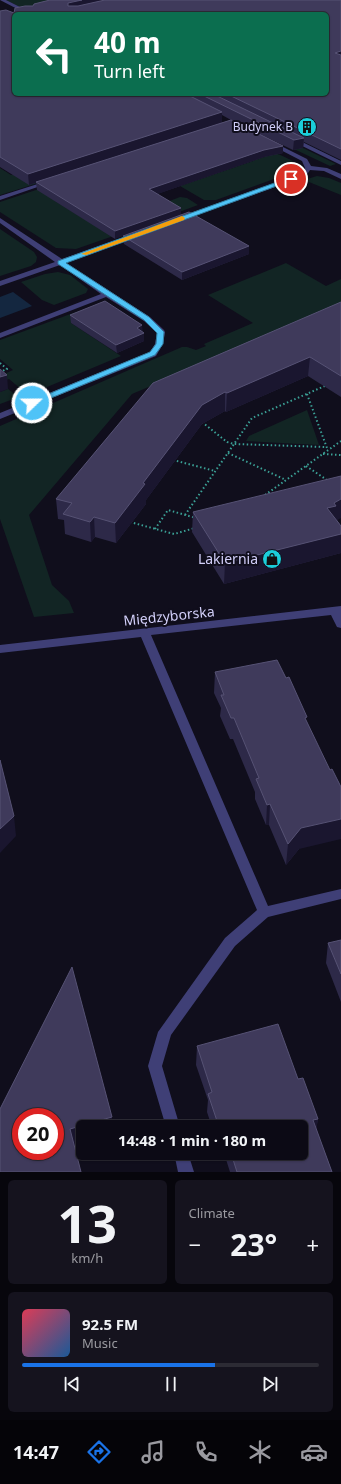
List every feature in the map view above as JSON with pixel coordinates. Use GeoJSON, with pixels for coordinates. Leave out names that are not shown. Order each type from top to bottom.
{"type":"FeatureCollection","features":[{"type":"Feature","properties":{"kind":"street"},"geometry":{"type":"LineString","coordinates":[[2,0],[27,12]]}},
{"type":"Feature","properties":{"kind":"street"},"geometry":{"type":"LineString","coordinates":[[284,135],[341,163]]}},
{"type":"Feature","properties":{"kind":"street"},"geometry":{"type":"LineString","coordinates":[[171,222],[304,175],[308,168],[306,160],[266,141]]}},
{"type":"Feature","properties":{"kind":"street"},"geometry":{"type":"LineString","coordinates":[[308,168],[325,170],[341,177]]}},
{"type":"Feature","properties":{"kind":"street"},"geometry":{"type":"LineString","coordinates":[[0,198],[53,180]]}},
{"type":"Feature","properties":{"kind":"street"},"geometry":{"type":"LineString","coordinates":[[0,220],[107,294],[147,319],[161,332],[159,344],[152,354],[0,416]]}},
{"type":"Feature","properties":{"kind":"street"},"geometry":{"type":"LineString","coordinates":[[0,284],[142,233]]}},
{"type":"Feature","properties":{"kind":"street"},"geometry":{"type":"LineString","coordinates":[[0,336],[107,294]]}},
{"type":"Feature","properties":{"kind":"street"},"geometry":{"type":"LineString","coordinates":[[338,610],[341,624]]}},
{"type":"Feature","properties":{"kind":"street","name":"Międzyborska"},"geometry":{"type":"LineString","coordinates":[[0,649],[338,610]]}},
{"type":"Feature","properties":{"kind":"street"},"geometry":{"type":"LineString","coordinates":[[145,633],[264,912]]}},
{"type":"Feature","properties":{"kind":"street"},"geometry":{"type":"LineString","coordinates":[[171,1120],[155,1066],[165,1032],[230,942],[264,912],[341,894]]}},
{"type":"Feature","properties":{"kind":"street"},"geometry":{"type":"LineString","coordinates":[[183,1160],[186,1172]]}},
{"type":"Feature","properties":{"kind":"path"},"geometry":{"type":"LineString","coordinates":[[0,363],[7,369],[0,372]]}},
{"type":"Feature","properties":{"kind":"path"},"geometry":{"type":"LineString","coordinates":[[185,515],[252,418],[331,384]]}},
{"type":"Feature","properties":{"kind":"path"},"geometry":{"type":"LineString","coordinates":[[307,394],[327,448]]}},
{"type":"Feature","properties":{"kind":"path"},"geometry":{"type":"LineString","coordinates":[[199,420],[227,442],[234,444],[327,448],[341,441]]}},
{"type":"Feature","properties":{"kind":"path"},"geometry":{"type":"LineString","coordinates":[[262,497],[323,454],[327,448]]}},
{"type":"Feature","properties":{"kind":"path"},"geometry":{"type":"LineString","coordinates":[[228,453],[286,480]]}},
{"type":"Feature","properties":{"kind":"path"},"geometry":{"type":"LineString","coordinates":[[323,454],[341,455]]}},
{"type":"Feature","properties":{"kind":"path"},"geometry":{"type":"LineString","coordinates":[[168,459],[215,471]]}},
{"type":"Feature","properties":{"kind":"path"},"geometry":{"type":"LineString","coordinates":[[306,466],[328,481]]}},
{"type":"Feature","properties":{"kind":"path"},"geometry":{"type":"LineString","coordinates":[[155,529],[168,510],[200,519]]}},
{"type":"Feature","properties":{"kind":"path"},"geometry":{"type":"LineString","coordinates":[[125,520],[174,534],[201,527]]}},
{"type":"Feature","properties":{"kind":"green space"},"geometry":{"type":"Polygon","coordinates":[[[6,0],[61,0],[30,12],[6,0]]]}},
{"type":"Feature","properties":{"kind":"green space"},"geometry":{"type":"Polygon","coordinates":[[[195,96],[336,164],[330,166],[247,127],[195,96]]]}},
{"type":"Feature","properties":{"kind":"green space"},"geometry":{"type":"Polygon","coordinates":[[[276,153],[291,160],[299,167],[299,169],[216,200],[204,200],[180,186],[276,153]]]}},
{"type":"Feature","properties":{"kind":"green space"},"geometry":{"type":"Polygon","coordinates":[[[59,160],[64,175],[0,195],[0,168],[11,175],[59,160]]]}},
{"type":"Feature","properties":{"kind":"green space"},"geometry":{"type":"Polygon","coordinates":[[[317,176],[329,178],[341,183],[341,195],[304,180],[317,176]]]}},
{"type":"Feature","properties":{"kind":"green space"},"geometry":{"type":"Polygon","coordinates":[[[48,186],[55,201],[84,219],[122,233],[76,249],[56,248],[0,212],[0,202],[48,186]]]}},
{"type":"Feature","properties":{"kind":"green space"},"geometry":{"type":"Polygon","coordinates":[[[180,197],[187,198],[198,205],[179,212],[167,202],[180,197]]]}},
{"type":"Feature","properties":{"kind":"green space"},"geometry":{"type":"Polygon","coordinates":[[[0,229],[34,252],[37,257],[36,262],[31,266],[0,276],[0,229]]]}},
{"type":"Feature","properties":{"kind":"green space"},"geometry":{"type":"Polygon","coordinates":[[[286,263],[326,286],[341,279],[341,305],[132,394],[29,515],[52,585],[69,601],[74,613],[34,617],[0,519],[0,426],[182,347],[196,350],[206,346],[204,344],[253,323],[208,295],[286,263]]]}},
{"type":"Feature","properties":{"kind":"green space"},"geometry":{"type":"Polygon","coordinates":[[[58,272],[70,275],[88,289],[86,293],[54,305],[42,300],[21,282],[45,274],[58,272]]]}},
{"type":"Feature","properties":{"kind":"green space"},"geometry":{"type":"Polygon","coordinates":[[[88,309],[114,310],[122,312],[117,317],[71,323],[121,356],[28,395],[9,379],[1,382],[0,376],[13,370],[0,359],[0,340],[88,309]]]}},
{"type":"Feature","properties":{"kind":"green space"},"geometry":{"type":"Polygon","coordinates":[[[8,389],[19,397],[0,404],[0,392],[8,389]]]}},
{"type":"Feature","properties":{"kind":"green space"},"geometry":{"type":"Polygon","coordinates":[[[307,410],[319,445],[246,441],[249,436],[307,410]]]}},
{"type":"Feature","properties":{"kind":"water"},"geometry":{"type":"Polygon","coordinates":[[[13,292],[32,306],[0,318],[0,297],[13,292]]]}},
{"type":"Feature","properties":{"kind":"building"},"geometry":{"type":"Polygon","coordinates":[[[50,0],[82,0],[68,3],[68,6],[78,6],[105,0],[341,0],[341,51],[335,53],[341,55],[341,149],[231,96],[329,96],[329,12],[14,12],[15,8],[33,6],[34,4],[50,0]]]}},
{"type":"Feature","properties":{"kind":"building"},"geometry":{"type":"Polygon","coordinates":[[[6,10],[12,12],[12,96],[190,96],[222,112],[28,174],[0,157],[0,11],[6,10]]]}},
{"type":"Feature","properties":{"kind":"building"},"geometry":{"type":"Polygon","coordinates":[[[204,96],[217,96],[304,138],[294,140],[204,96]]]}},
{"type":"Feature","properties":{"kind":"building"},"geometry":{"type":"Polygon","coordinates":[[[231,120],[283,146],[264,150],[149,189],[181,208],[115,231],[36,182],[231,120]]]}},
{"type":"Feature","properties":{"kind":"building"},"geometry":{"type":"Polygon","coordinates":[[[189,212],[249,246],[182,272],[123,236],[189,212]]]}},
{"type":"Feature","properties":{"kind":"building"},"geometry":{"type":"Polygon","coordinates":[[[105,301],[142,325],[137,328],[144,333],[116,345],[70,315],[105,301]]]}},
{"type":"Feature","properties":{"kind":"building"},"geometry":{"type":"Polygon","coordinates":[[[341,302],[341,376],[310,357],[227,393],[225,392],[202,405],[143,483],[145,484],[115,523],[94,517],[90,522],[63,514],[72,503],[56,499],[153,383],[341,302]]]}},
{"type":"Feature","properties":{"kind":"building"},"geometry":{"type":"Polygon","coordinates":[[[0,369],[7,375],[0,377],[0,369]]]}},
{"type":"Feature","properties":{"kind":"building"},"geometry":{"type":"Polygon","coordinates":[[[341,476],[341,499],[334,503],[336,506],[327,508],[341,526],[341,534],[225,563],[193,512],[341,476]]]}},
{"type":"Feature","properties":{"kind":"building"},"geometry":{"type":"Polygon","coordinates":[[[277,660],[286,678],[289,677],[307,717],[305,718],[330,770],[332,769],[341,787],[341,819],[301,828],[288,844],[270,804],[267,805],[256,779],[259,778],[234,718],[231,718],[221,695],[224,695],[215,672],[277,660]]]}},
{"type":"Feature","properties":{"kind":"building"},"geometry":{"type":"Polygon","coordinates":[[[0,760],[14,816],[0,829],[0,760]]]}},
{"type":"Feature","properties":{"kind":"building"},"geometry":{"type":"Polygon","coordinates":[[[341,940],[341,974],[328,943],[341,940]]]}},
{"type":"Feature","properties":{"kind":"building"},"geometry":{"type":"Polygon","coordinates":[[[72,967],[112,1117],[102,1120],[76,1120],[76,1127],[70,1129],[76,1152],[76,1160],[78,1160],[81,1172],[0,1172],[0,1109],[72,967]]]}},
{"type":"Feature","properties":{"kind":"building"},"geometry":{"type":"Polygon","coordinates":[[[278,1024],[298,1079],[303,1078],[318,1119],[313,1120],[332,1172],[237,1172],[233,1160],[308,1160],[308,1120],[217,1120],[208,1094],[212,1092],[197,1046],[278,1024]]]}},
{"type":"Feature","properties":{"kind":"slow traffic"},"geometry":{"type":"LineString","coordinates":[[84,254],[182,218]]}},
{"type":"Feature","properties":{"kind":"place","name":"Budynek B"},"geometry":{"type":"Point","coordinates":[307,127]}},
{"type":"Feature","properties":{"kind":"place","name":"Lakiernia"},"geometry":{"type":"Point","coordinates":[272,559]}},
{"type":"Feature","properties":{"kind":"route"},"geometry":{"type":"LineString","coordinates":[[32,403],[152,354],[159,344],[161,332],[147,319],[107,294],[61,262],[291,179]]}}]}
